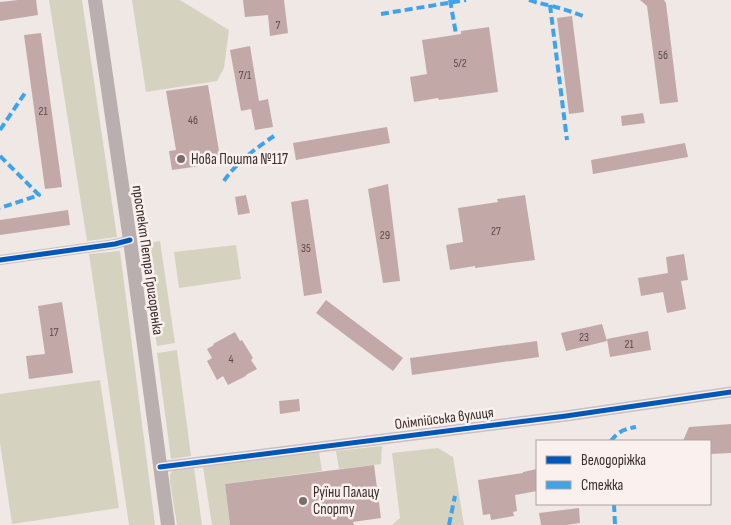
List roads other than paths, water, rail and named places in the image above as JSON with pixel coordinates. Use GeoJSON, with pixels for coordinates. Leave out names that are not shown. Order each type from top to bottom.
{"type":"FeatureCollection","features":[{"type":"Feature","properties":{"kind":"main road","name":"проспект Петра Григоренка"},"geometry":{"type":"LineString","coordinates":[[95,0],[130,240],[168,525]]}},
{"type":"Feature","properties":{"kind":"street"},"geometry":{"type":"LineString","coordinates":[[0,260],[105,246],[130,240]]}},
{"type":"Feature","properties":{"kind":"street","name":"Олімпійська вулиця"},"geometry":{"type":"LineString","coordinates":[[160,467],[566,416],[731,392]]}},
{"type":"Feature","properties":{"kind":"place","name":"Нова Пошта №117"},"geometry":{"type":"Point","coordinates":[181,159]}},
{"type":"Feature","properties":{"kind":"place","name":"Руїни Палацу Спорту"},"geometry":{"type":"Point","coordinates":[303,501]}}]}
